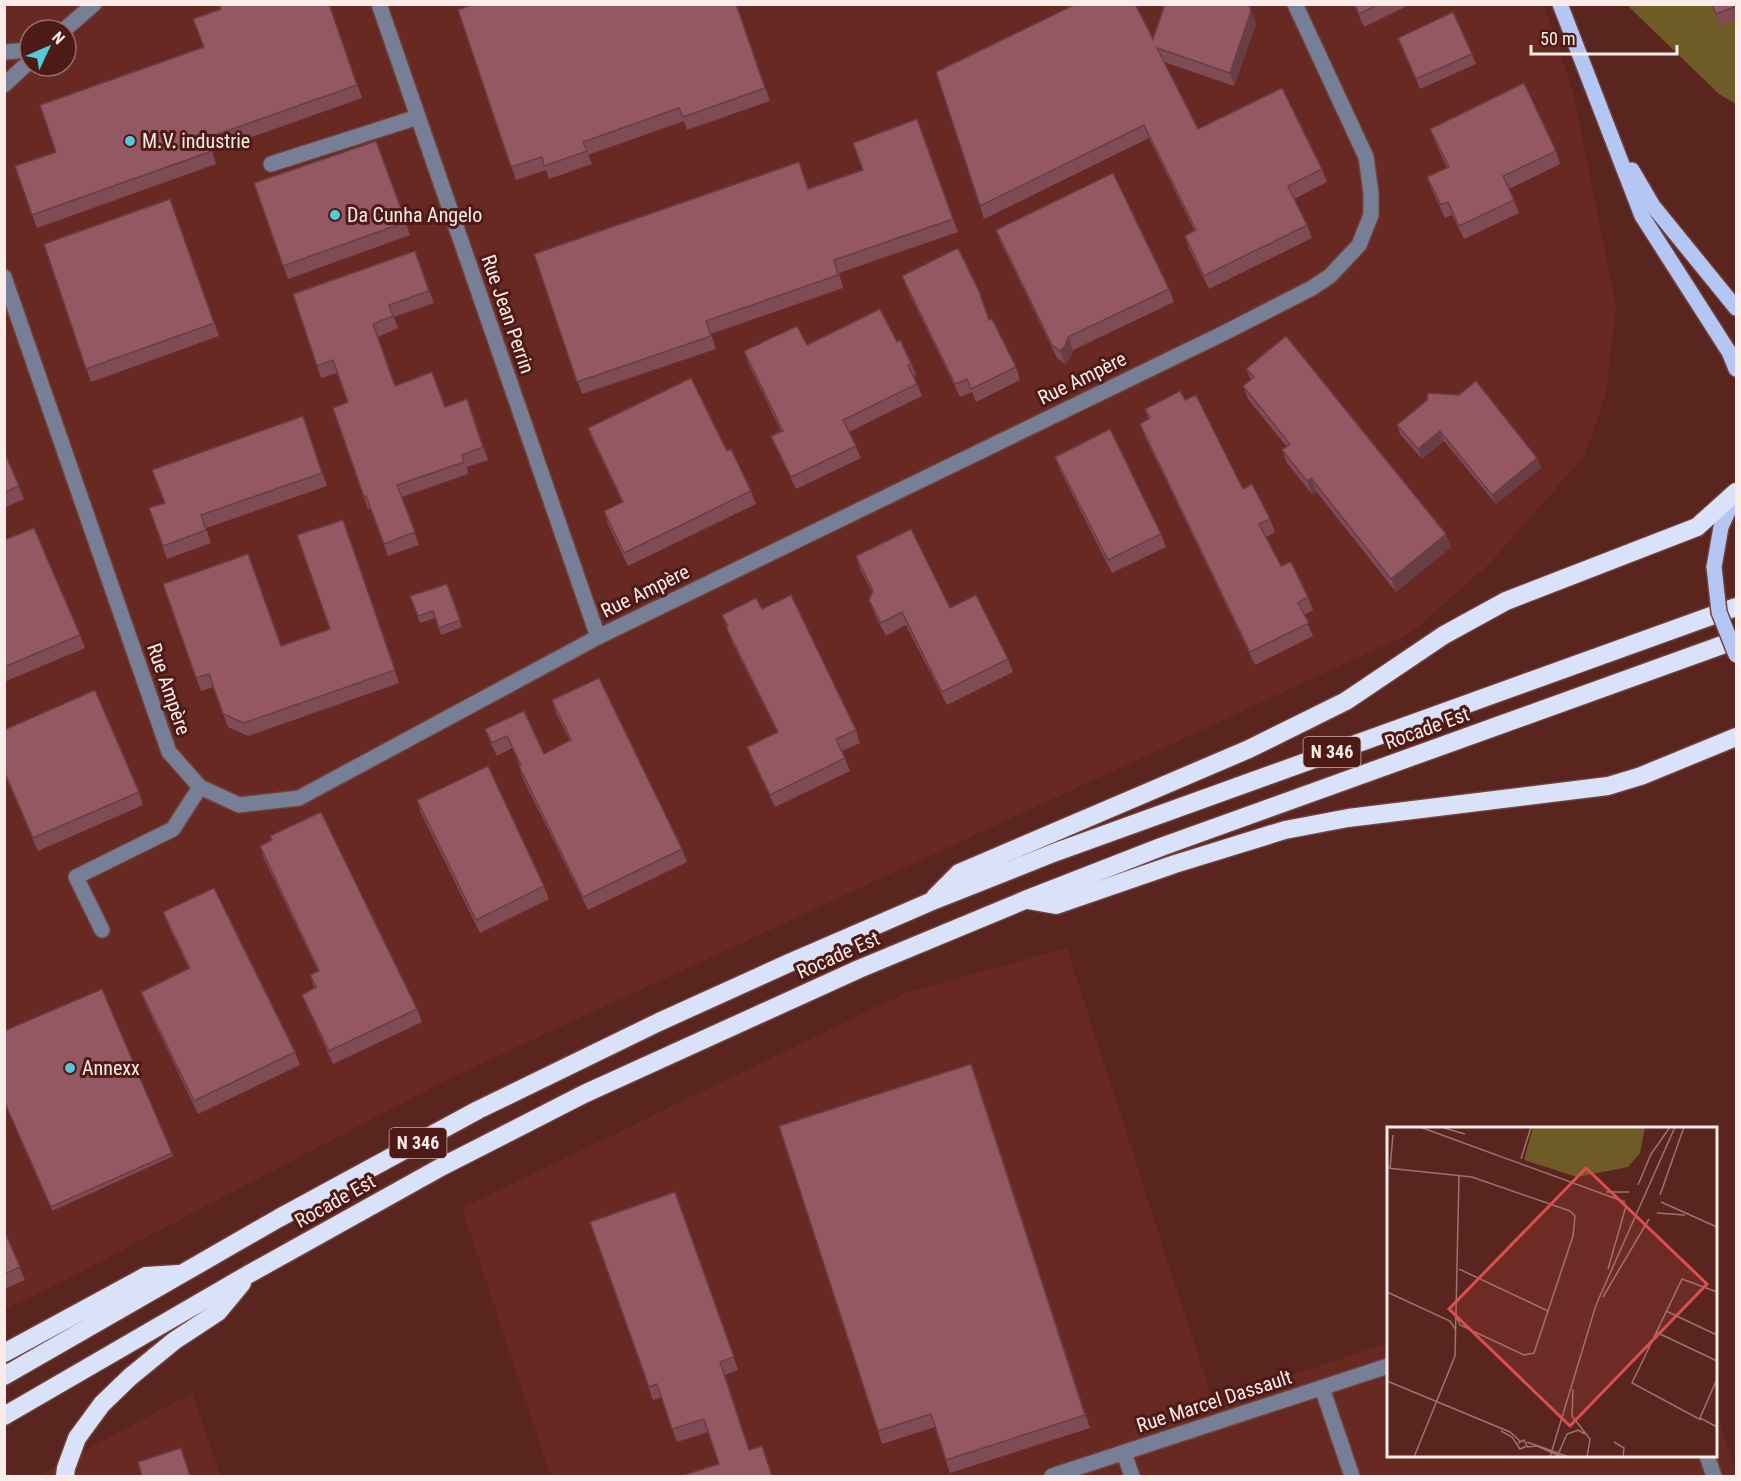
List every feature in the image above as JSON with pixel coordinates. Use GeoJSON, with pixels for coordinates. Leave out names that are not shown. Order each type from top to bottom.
{"type":"FeatureCollection","features":[{"type":"Feature","properties":{"kind":"highway"},"geometry":{"type":"LineString","coordinates":[[930,903],[958,873],[1249,749],[1346,701],[1444,635],[1506,601],[1697,527],[1737,493]]}},
{"type":"Feature","properties":{"kind":"highway","name":"Rocade Est"},"geometry":{"type":"LineString","coordinates":[[4,1376],[279,1218],[499,1100],[659,1022],[789,963],[1056,852],[1737,607]]}},
{"type":"Feature","properties":{"kind":"highway","name":"Rocade Est"},"geometry":{"type":"LineString","coordinates":[[4,1416],[249,1274],[443,1166],[584,1094],[860,969],[1025,900],[1161,847],[1737,640]]}},
{"type":"Feature","properties":{"kind":"highway"},"geometry":{"type":"LineString","coordinates":[[1025,900],[1056,905],[1175,864],[1286,830],[1348,818],[1608,786],[1641,776],[1737,737]]}},
{"type":"Feature","properties":{"kind":"highway"},"geometry":{"type":"LineString","coordinates":[[4,1353],[146,1276],[181,1274]]}},
{"type":"Feature","properties":{"kind":"highway"},"geometry":{"type":"LineString","coordinates":[[65,1476],[77,1438],[102,1404],[130,1377],[174,1341],[218,1312],[249,1274]]}},
{"type":"Feature","properties":{"kind":"main road"},"geometry":{"type":"LineString","coordinates":[[1560,4],[1642,216],[1729,352],[1737,369]]}},
{"type":"Feature","properties":{"kind":"main road"},"geometry":{"type":"LineString","coordinates":[[1610,134],[1653,206],[1737,308]]}},
{"type":"Feature","properties":{"kind":"main road"},"geometry":{"type":"LineString","coordinates":[[1737,493],[1721,527],[1714,567],[1719,612],[1737,655]]}},
{"type":"Feature","properties":{"kind":"street"},"geometry":{"type":"LineString","coordinates":[[78,18],[94,4]]}},
{"type":"Feature","properties":{"kind":"street","name":"Rue Jean Perrin"},"geometry":{"type":"LineString","coordinates":[[379,4],[598,637]]}},
{"type":"Feature","properties":{"kind":"street","name":"Rue Ampère"},"geometry":{"type":"LineString","coordinates":[[4,277],[169,752],[200,787],[239,805],[299,798],[598,637],[1224,333],[1312,288],[1330,276],[1359,245],[1371,215],[1371,193],[1366,157],[1295,4]]}},
{"type":"Feature","properties":{"kind":"street"},"geometry":{"type":"LineString","coordinates":[[4,85],[18,72]]}},
{"type":"Feature","properties":{"kind":"street"},"geometry":{"type":"LineString","coordinates":[[271,164],[418,117]]}},
{"type":"Feature","properties":{"kind":"street"},"geometry":{"type":"LineString","coordinates":[[102,930],[76,877],[173,829],[200,787]]}},
{"type":"Feature","properties":{"kind":"street","name":"Rue Marcel Dassault"},"geometry":{"type":"LineString","coordinates":[[1052,1476],[1387,1367]]}},
{"type":"Feature","properties":{"kind":"street"},"geometry":{"type":"LineString","coordinates":[[1322,1388],[1352,1476]]}},
{"type":"Feature","properties":{"kind":"street"},"geometry":{"type":"LineString","coordinates":[[1124,1453],[1132,1476]]}},
{"type":"Feature","properties":{"kind":"street"},"geometry":{"type":"LineString","coordinates":[[1708,1457],[1714,1476]]}},
{"type":"Feature","properties":{"kind":"shaded area"},"geometry":{"type":"Polygon","coordinates":[[[4,5],[1544,5],[1574,94],[1616,305],[1606,394],[1585,455],[1490,563],[1411,633],[448,1079],[52,1287],[5,1309],[4,5]]]}},
{"type":"Feature","properties":{"kind":"shaded area"},"geometry":{"type":"Polygon","coordinates":[[[1627,5],[1736,5],[1736,104],[1719,94],[1627,5]]]}},
{"type":"Feature","properties":{"kind":"shaded area"},"geometry":{"type":"Polygon","coordinates":[[[1067,948],[1213,1402],[1387,1343],[1387,1457],[1717,1457],[1717,1411],[1736,1476],[551,1476],[462,1208],[905,993],[1067,948]]]}},
{"type":"Feature","properties":{"kind":"shaded area"},"geometry":{"type":"Polygon","coordinates":[[[192,1393],[221,1476],[37,1476],[192,1393]]]}},
{"type":"Feature","properties":{"kind":"building"},"geometry":{"type":"Polygon","coordinates":[[[219,4],[329,4],[357,85],[207,138],[212,151],[32,215],[15,166],[56,152],[40,105],[204,47],[193,19],[221,9],[219,4]]]}},
{"type":"Feature","properties":{"kind":"building"},"geometry":{"type":"Polygon","coordinates":[[[474,4],[736,4],[765,88],[683,117],[679,108],[583,142],[587,151],[544,166],[542,157],[511,167],[458,10],[474,4]]]}},
{"type":"Feature","properties":{"kind":"building"},"geometry":{"type":"Polygon","coordinates":[[[1076,4],[1135,4],[1153,39],[1165,4],[1249,4],[1251,11],[1230,73],[1157,48],[1198,129],[1282,88],[1322,169],[1288,186],[1307,225],[1204,276],[1185,236],[1196,230],[1144,125],[980,206],[936,72],[1076,4]]]}},
{"type":"Feature","properties":{"kind":"building"},"geometry":{"type":"Polygon","coordinates":[[[1355,4],[1379,4],[1359,14],[1355,4]]]}},
{"type":"Feature","properties":{"kind":"building"},"geometry":{"type":"Polygon","coordinates":[[[1712,4],[1737,4],[1737,6],[1716,14],[1712,4]]]}},
{"type":"Feature","properties":{"kind":"building"},"geometry":{"type":"Polygon","coordinates":[[[1453,12],[1472,54],[1416,79],[1398,38],[1453,12]]]}},
{"type":"Feature","properties":{"kind":"building"},"geometry":{"type":"Polygon","coordinates":[[[1524,83],[1556,151],[1503,176],[1514,200],[1459,226],[1448,202],[1441,205],[1427,177],[1449,167],[1430,129],[1524,83]]]}},
{"type":"Feature","properties":{"kind":"building"},"geometry":{"type":"Polygon","coordinates":[[[917,119],[953,219],[834,260],[838,275],[706,321],[711,336],[577,382],[534,254],[799,162],[808,189],[863,170],[853,143],[917,119]]]}},
{"type":"Feature","properties":{"kind":"building","name":"Da Cunha Angelo"},"geometry":{"type":"Polygon","coordinates":[[[376,141],[406,222],[283,266],[254,183],[376,141]]]}},
{"type":"Feature","properties":{"kind":"building"},"geometry":{"type":"Polygon","coordinates":[[[1113,173],[1169,289],[1068,337],[1065,346],[1060,351],[1052,345],[996,230],[1113,173]]]}},
{"type":"Feature","properties":{"kind":"building"},"geometry":{"type":"Polygon","coordinates":[[[170,199],[214,323],[86,369],[44,244],[170,199]]]}},
{"type":"Feature","properties":{"kind":"building"},"geometry":{"type":"Polygon","coordinates":[[[958,248],[979,291],[989,320],[992,319],[1016,367],[971,389],[967,379],[955,384],[902,276],[958,248]]]}},
{"type":"Feature","properties":{"kind":"building"},"geometry":{"type":"Polygon","coordinates":[[[415,251],[429,291],[389,305],[393,316],[373,324],[395,386],[432,372],[445,407],[467,399],[483,447],[462,455],[464,462],[397,485],[415,532],[384,544],[366,496],[364,497],[333,408],[348,402],[333,360],[317,366],[293,294],[415,251]]]}},
{"type":"Feature","properties":{"kind":"building"},"geometry":{"type":"Polygon","coordinates":[[[880,309],[897,342],[900,340],[911,363],[908,365],[917,384],[843,420],[856,446],[791,477],[771,436],[783,431],[744,351],[797,326],[807,345],[880,309]]]}},
{"type":"Feature","properties":{"kind":"building"},"geometry":{"type":"Polygon","coordinates":[[[1286,336],[1446,534],[1391,579],[1311,478],[1307,481],[1282,450],[1290,444],[1243,386],[1254,377],[1246,369],[1286,336]]]}},
{"type":"Feature","properties":{"kind":"building"},"geometry":{"type":"Polygon","coordinates":[[[691,378],[727,451],[731,449],[751,491],[624,553],[604,511],[623,502],[588,428],[691,378]]]}},
{"type":"Feature","properties":{"kind":"building"},"geometry":{"type":"Polygon","coordinates":[[[1476,381],[1537,458],[1492,495],[1440,431],[1418,449],[1397,425],[1427,400],[1428,393],[1459,395],[1476,381]]]}},
{"type":"Feature","properties":{"kind":"building"},"geometry":{"type":"Polygon","coordinates":[[[1180,391],[1185,400],[1196,395],[1243,489],[1252,484],[1270,519],[1259,524],[1281,566],[1291,562],[1308,597],[1298,603],[1309,623],[1250,652],[1140,424],[1150,418],[1145,409],[1180,391]]]}},
{"type":"Feature","properties":{"kind":"building"},"geometry":{"type":"Polygon","coordinates":[[[303,416],[322,473],[201,515],[206,530],[163,546],[149,508],[165,503],[152,470],[303,416]]]}},
{"type":"Feature","properties":{"kind":"building"},"geometry":{"type":"Polygon","coordinates":[[[1110,429],[1161,534],[1108,560],[1055,457],[1110,429]]]}},
{"type":"Feature","properties":{"kind":"building"},"geometry":{"type":"Polygon","coordinates":[[[4,451],[19,486],[4,493],[4,451]]]}},
{"type":"Feature","properties":{"kind":"building"},"geometry":{"type":"Polygon","coordinates":[[[343,520],[395,670],[244,723],[223,714],[209,674],[196,678],[163,584],[248,554],[281,646],[330,629],[297,535],[343,520]]]}},
{"type":"Feature","properties":{"kind":"building"},"geometry":{"type":"Polygon","coordinates":[[[34,528],[80,635],[4,667],[4,540],[34,528]]]}},
{"type":"Feature","properties":{"kind":"building"},"geometry":{"type":"Polygon","coordinates":[[[911,529],[950,608],[976,595],[1008,659],[942,692],[902,612],[881,623],[869,600],[873,591],[856,556],[911,529]]]}},
{"type":"Feature","properties":{"kind":"building"},"geometry":{"type":"Polygon","coordinates":[[[447,584],[460,620],[439,628],[433,611],[418,616],[410,596],[447,584]]]}},
{"type":"Feature","properties":{"kind":"building"},"geometry":{"type":"Polygon","coordinates":[[[791,595],[856,730],[836,739],[845,758],[770,795],[747,747],[778,732],[722,615],[756,598],[762,609],[791,595]]]}},
{"type":"Feature","properties":{"kind":"building"},"geometry":{"type":"Polygon","coordinates":[[[599,678],[682,849],[583,897],[519,766],[521,765],[507,736],[492,743],[485,729],[524,711],[544,754],[571,740],[552,700],[599,678]]]}},
{"type":"Feature","properties":{"kind":"building"},"geometry":{"type":"Polygon","coordinates":[[[95,690],[139,792],[33,838],[4,771],[4,730],[95,690]]]}},
{"type":"Feature","properties":{"kind":"building"},"geometry":{"type":"Polygon","coordinates":[[[488,766],[544,886],[476,920],[417,800],[488,766]]]}},
{"type":"Feature","properties":{"kind":"building"},"geometry":{"type":"Polygon","coordinates":[[[321,812],[417,1009],[329,1051],[302,995],[316,987],[310,975],[319,971],[260,846],[272,840],[270,836],[321,812]]]}},
{"type":"Feature","properties":{"kind":"building"},"geometry":{"type":"Polygon","coordinates":[[[214,888],[295,1052],[194,1101],[141,992],[190,968],[163,912],[214,888]]]}},
{"type":"Feature","properties":{"kind":"building","name":"Annexx"},"geometry":{"type":"Polygon","coordinates":[[[102,989],[172,1153],[51,1207],[4,1101],[4,1031],[102,989]]]}},
{"type":"Feature","properties":{"kind":"building"},"geometry":{"type":"Polygon","coordinates":[[[971,1064],[1085,1415],[946,1460],[931,1414],[878,1431],[779,1126],[971,1064]]]}},
{"type":"Feature","properties":{"kind":"building"},"geometry":{"type":"Polygon","coordinates":[[[675,1192],[734,1357],[720,1362],[749,1450],[762,1446],[772,1476],[681,1476],[719,1464],[704,1419],[672,1429],[657,1384],[649,1387],[590,1222],[675,1192]]]}},
{"type":"Feature","properties":{"kind":"building"},"geometry":{"type":"Polygon","coordinates":[[[4,1230],[20,1267],[4,1274],[4,1230]]]}},
{"type":"Feature","properties":{"kind":"building"},"geometry":{"type":"Polygon","coordinates":[[[181,1448],[190,1476],[142,1476],[138,1462],[181,1448]]]}},
{"type":"Feature","properties":{"kind":"place","name":"M.V. industrie"},"geometry":{"type":"Point","coordinates":[130,141]}},
{"type":"Feature","properties":{"kind":"place","name":"Da Cunha Angelo"},"geometry":{"type":"Point","coordinates":[335,215]}},
{"type":"Feature","properties":{"kind":"place","name":"Annexx"},"geometry":{"type":"Point","coordinates":[70,1068]}}]}
